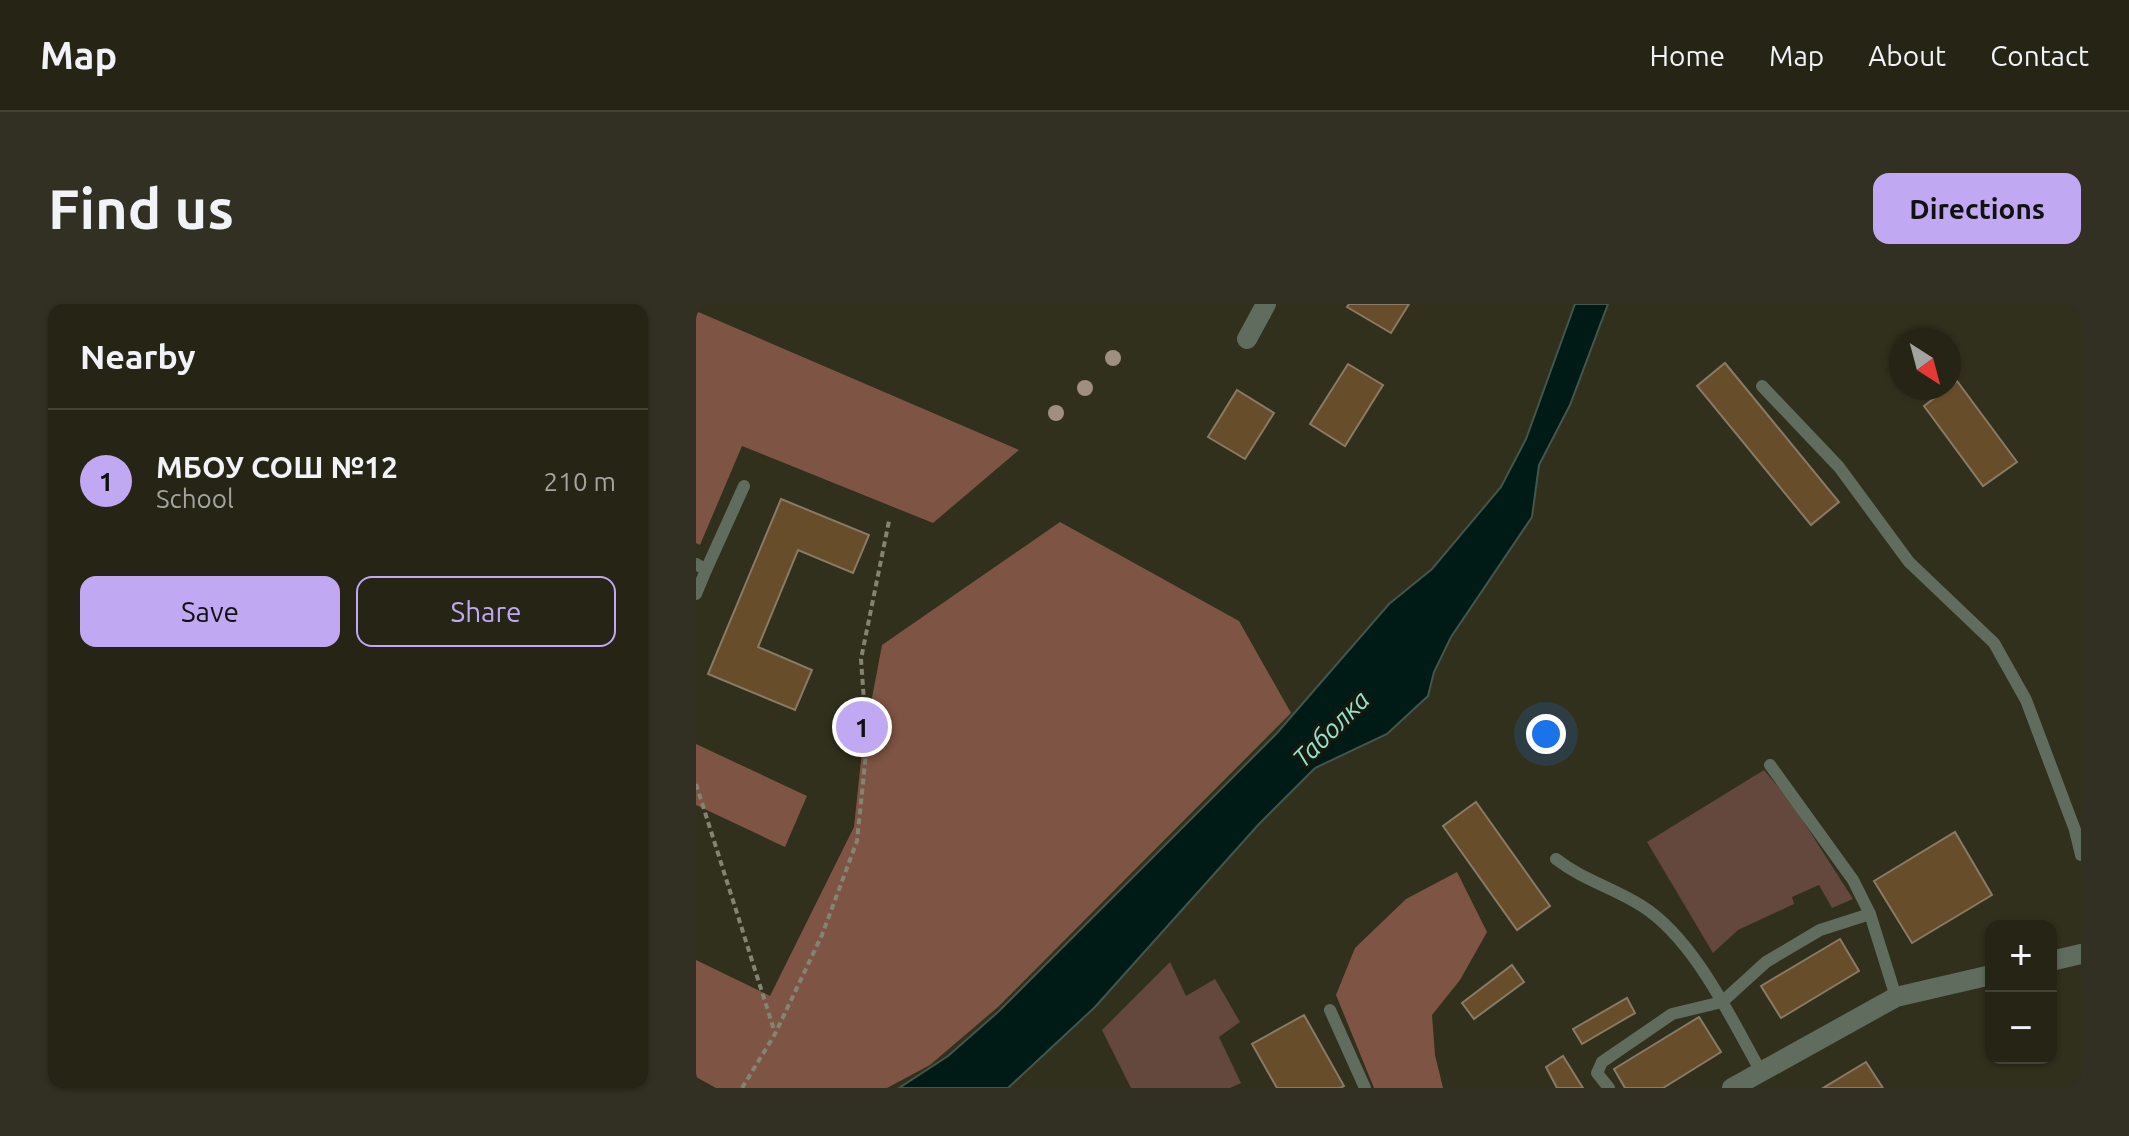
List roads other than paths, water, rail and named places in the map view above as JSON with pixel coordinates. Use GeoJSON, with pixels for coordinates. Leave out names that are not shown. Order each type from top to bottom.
{"type":"FeatureCollection","features":[{"type":"Feature","properties":{"kind":"street"},"geometry":{"type":"LineString","coordinates":[[1247,339],[1266,304]]}},
{"type":"Feature","properties":{"kind":"street"},"geometry":{"type":"LineString","coordinates":[[2057,960],[2081,954]]}},
{"type":"Feature","properties":{"kind":"street"},"geometry":{"type":"LineString","coordinates":[[1732,1088],[1896,997],[1985,976]]}},
{"type":"Feature","properties":{"kind":"lane"},"geometry":{"type":"LineString","coordinates":[[1762,386],[1839,467],[1909,562],[1994,643],[2026,700],[2075,830],[2081,855]]}},
{"type":"Feature","properties":{"kind":"lane"},"geometry":{"type":"LineString","coordinates":[[696,594],[701,567],[744,486]]}},
{"type":"Feature","properties":{"kind":"lane"},"geometry":{"type":"LineString","coordinates":[[1770,765],[1853,880],[1870,914],[1896,997]]}},
{"type":"Feature","properties":{"kind":"lane"},"geometry":{"type":"LineString","coordinates":[[1556,859],[1602,888],[1641,905],[1661,921],[1722,1002],[1760,1070]]}},
{"type":"Feature","properties":{"kind":"lane"},"geometry":{"type":"LineString","coordinates":[[1609,1088],[1597,1073],[1602,1062],[1672,1014],[1722,1002],[1766,962],[1820,930],[1870,914]]}},
{"type":"Feature","properties":{"kind":"lane"},"geometry":{"type":"LineString","coordinates":[[1330,1010],[1365,1088]]}},
{"type":"Feature","properties":{"kind":"water","name":"Таболка"},"geometry":{"type":"Polygon","coordinates":[[[1575,304],[1608,304],[1570,405],[1539,465],[1532,517],[1451,637],[1434,672],[1428,696],[1387,734],[1315,768],[1259,824],[1095,1007],[1008,1088],[899,1088],[948,1056],[998,1012],[1277,733],[1389,604],[1432,569],[1501,487],[1526,439],[1575,304]]]}},
{"type":"Feature","properties":{"kind":"place","name":"МБОУ СОШ №12"},"geometry":{"type":"Point","coordinates":[862,727]}}]}
